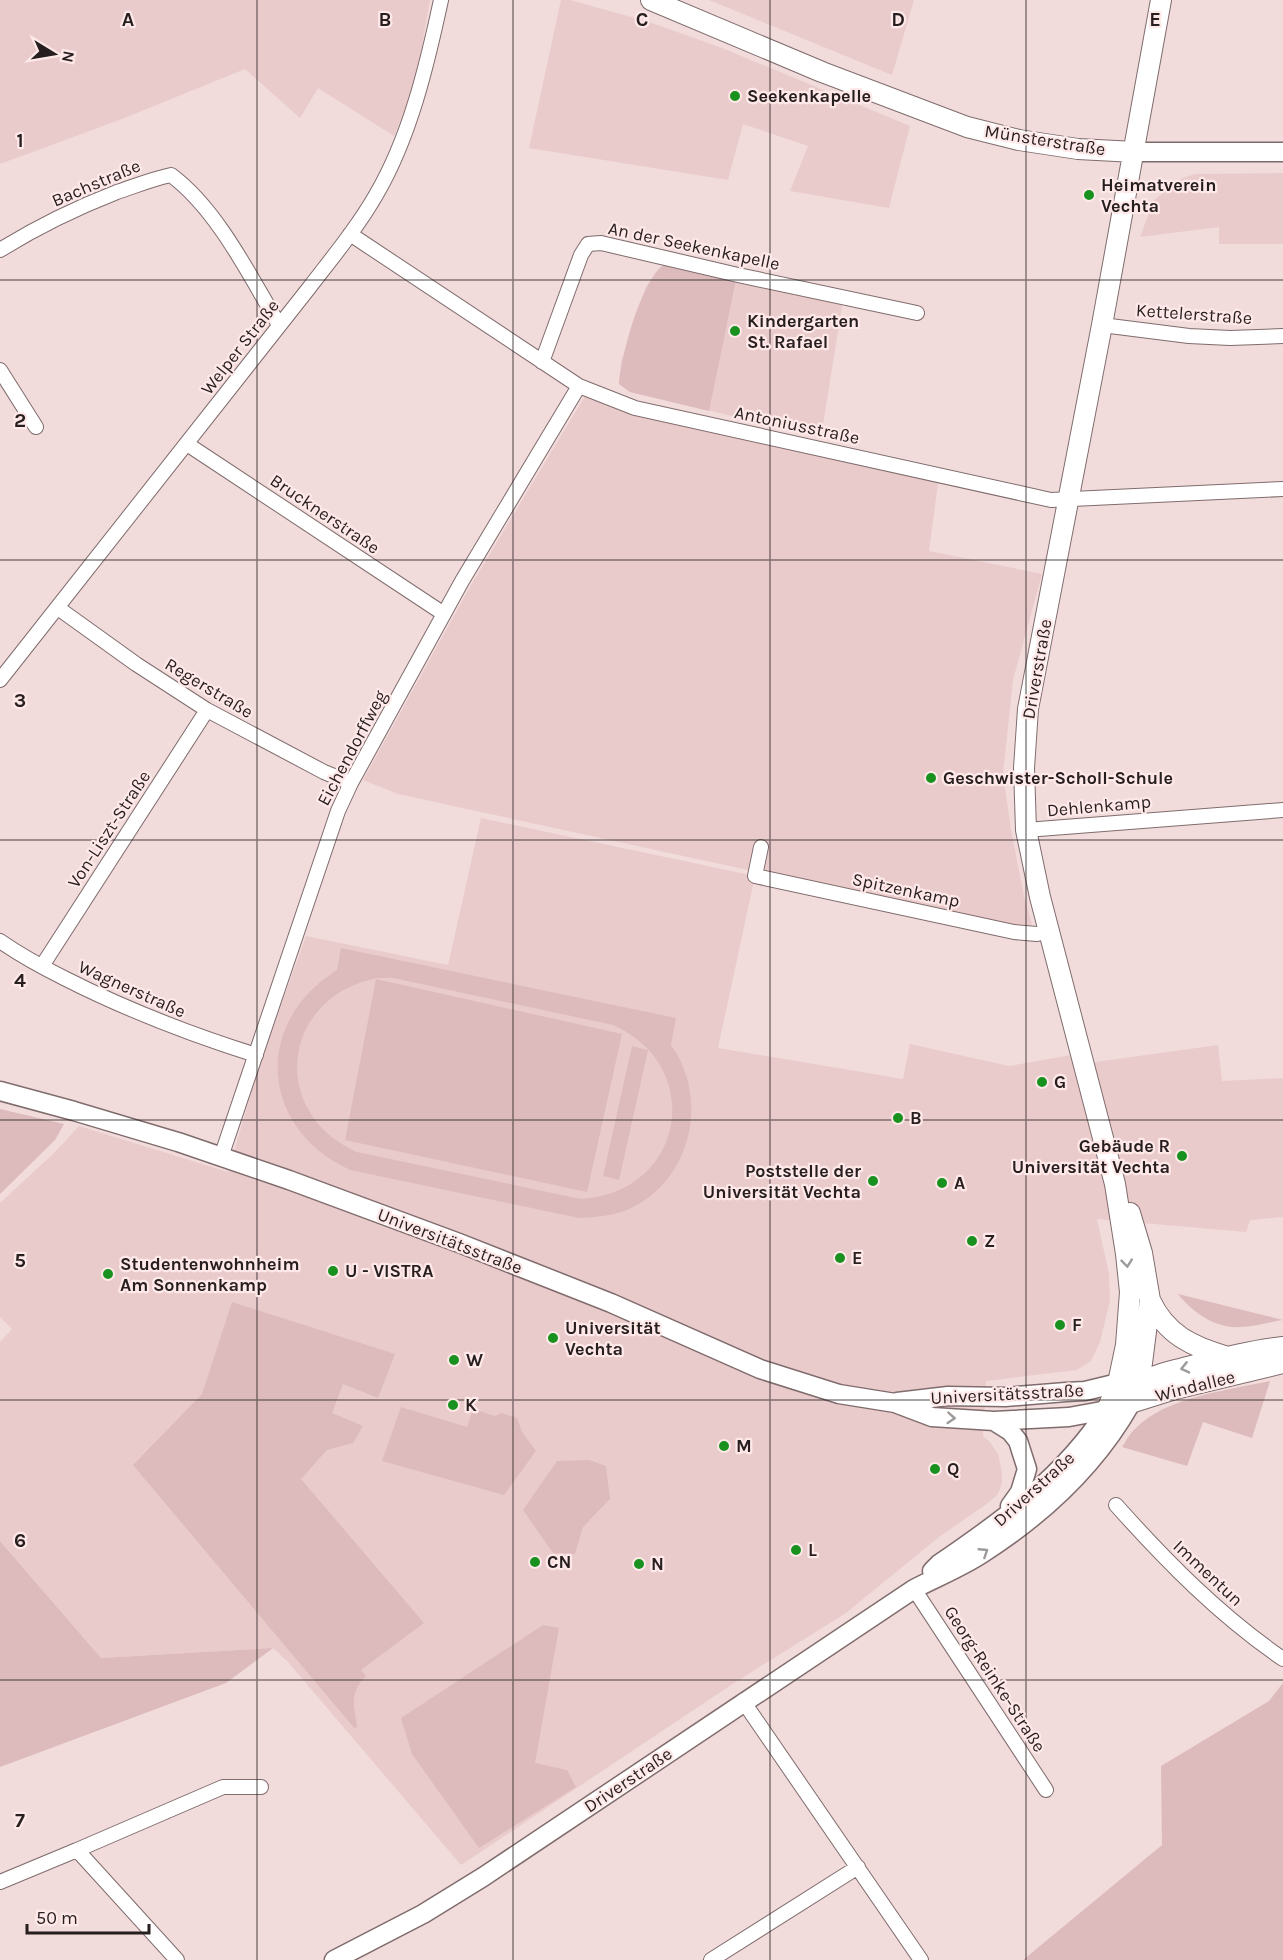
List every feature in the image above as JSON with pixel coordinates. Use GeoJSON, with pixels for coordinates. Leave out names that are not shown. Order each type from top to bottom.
{"type":"FeatureCollection","features":[{"type":"Feature","properties":{"kind":"main road","name":"Münsterstraße"},"geometry":{"type":"LineString","coordinates":[[651,0],[822,72],[967,128],[1019,140],[1078,149],[1135,152]]}},
{"type":"Feature","properties":{"kind":"main road","name":"Driverstraße"},"geometry":{"type":"LineString","coordinates":[[1131,1403],[1126,1345],[1130,1292],[1115,1184],[1026,830],[1024,768],[1028,709],[1135,152],[1161,0]]}},
{"type":"Feature","properties":{"kind":"main road","name":"Driverstraße"},"geometry":{"type":"LineString","coordinates":[[1107,1410],[1128,1383],[1145,1346],[1150,1300],[1142,1252],[1128,1209],[1115,1184]]}},
{"type":"Feature","properties":{"kind":"main road","name":"Windallee"},"geometry":{"type":"LineString","coordinates":[[1150,1300],[1157,1315],[1188,1342],[1199,1348],[1231,1357]]}},
{"type":"Feature","properties":{"kind":"main road","name":"Windallee"},"geometry":{"type":"LineString","coordinates":[[1128,1383],[1170,1371],[1283,1347]]}},
{"type":"Feature","properties":{"kind":"main road","name":"Windallee"},"geometry":{"type":"LineString","coordinates":[[1107,1410],[1174,1389],[1283,1363]]}},
{"type":"Feature","properties":{"kind":"street","name":"Welper Straße"},"geometry":{"type":"LineString","coordinates":[[0,680],[279,326],[350,234],[377,194],[401,141],[421,85],[441,0]]}},
{"type":"Feature","properties":{"kind":"street","name":"Münsterstraße"},"geometry":{"type":"LineString","coordinates":[[1135,152],[1283,152]]}},
{"type":"Feature","properties":{"kind":"street","name":"Bachstraße"},"geometry":{"type":"LineString","coordinates":[[0,250],[25,234],[79,207],[154,178],[171,175],[186,186],[213,220],[240,258],[279,326]]}},
{"type":"Feature","properties":{"kind":"street","name":"Antoniusstraße"},"geometry":{"type":"LineString","coordinates":[[350,234],[579,386],[635,408],[1051,500],[1283,489]]}},
{"type":"Feature","properties":{"kind":"street","name":"An der Seekenkapelle"},"geometry":{"type":"LineString","coordinates":[[542,362],[581,255],[588,244],[601,243],[917,313]]}},
{"type":"Feature","properties":{"kind":"street","name":"Kettelerstraße"},"geometry":{"type":"LineString","coordinates":[[1102,325],[1189,336],[1230,338],[1283,336]]}},
{"type":"Feature","properties":{"kind":"street"},"geometry":{"type":"LineString","coordinates":[[0,370],[36,427]]}},
{"type":"Feature","properties":{"kind":"street","name":"Eichendorffweg"},"geometry":{"type":"LineString","coordinates":[[221,1156],[334,822],[351,783],[444,614],[579,386]]}},
{"type":"Feature","properties":{"kind":"street","name":"Brucknerstraße"},"geometry":{"type":"LineString","coordinates":[[187,444],[444,614]]}},
{"type":"Feature","properties":{"kind":"street","name":"Regerstraße"},"geometry":{"type":"LineString","coordinates":[[58,608],[135,664],[207,710],[324,772],[351,783]]}},
{"type":"Feature","properties":{"kind":"street","name":"Von-Liszt-Straße"},"geometry":{"type":"LineString","coordinates":[[42,966],[207,710]]}},
{"type":"Feature","properties":{"kind":"street","name":"Dehlenkamp"},"geometry":{"type":"LineString","coordinates":[[1026,830],[1283,810]]}},
{"type":"Feature","properties":{"kind":"street","name":"Spitzenkamp"},"geometry":{"type":"LineString","coordinates":[[761,847],[754,876],[1014,933],[1037,934],[1050,931]]}},
{"type":"Feature","properties":{"kind":"street","name":"Wagnerstraße"},"geometry":{"type":"LineString","coordinates":[[0,941],[99,996],[188,1034],[256,1055]]}},
{"type":"Feature","properties":{"kind":"street","name":"Universitätsstraße"},"geometry":{"type":"LineString","coordinates":[[0,1092],[74,1111],[221,1156],[459,1242],[611,1303],[760,1370],[839,1394],[895,1403],[932,1417],[993,1421],[1069,1417],[1107,1410]]}},
{"type":"Feature","properties":{"kind":"street","name":"Universitätsstraße"},"geometry":{"type":"LineString","coordinates":[[895,1403],[948,1396],[1005,1397],[1085,1391],[1128,1383]]}},
{"type":"Feature","properties":{"kind":"street","name":"Driverstraße"},"geometry":{"type":"LineString","coordinates":[[334,1960],[423,1914],[483,1877],[743,1701],[914,1589],[983,1553],[1048,1505],[1097,1454],[1131,1403]]}},
{"type":"Feature","properties":{"kind":"street","name":"Driverstraße"},"geometry":{"type":"LineString","coordinates":[[914,1589],[939,1564],[996,1525],[1044,1485],[1069,1460],[1107,1410]]}},
{"type":"Feature","properties":{"kind":"street"},"geometry":{"type":"LineString","coordinates":[[993,1421],[1010,1431],[1018,1442],[1027,1469],[1020,1492],[996,1525]]}},
{"type":"Feature","properties":{"kind":"street","name":"Immentun"},"geometry":{"type":"LineString","coordinates":[[1116,1505],[1186,1581],[1254,1639],[1283,1659]]}},
{"type":"Feature","properties":{"kind":"street","name":"Georg-Reinke-Straße"},"geometry":{"type":"LineString","coordinates":[[914,1589],[1046,1790]]}},
{"type":"Feature","properties":{"kind":"street"},"geometry":{"type":"LineString","coordinates":[[743,1701],[921,1960]]}},
{"type":"Feature","properties":{"kind":"street"},"geometry":{"type":"LineString","coordinates":[[0,1882],[223,1787],[261,1787]]}},
{"type":"Feature","properties":{"kind":"street"},"geometry":{"type":"LineString","coordinates":[[77,1850],[177,1960]]}},
{"type":"Feature","properties":{"kind":"street"},"geometry":{"type":"LineString","coordinates":[[711,1960],[858,1867]]}},
{"type":"Feature","properties":{"kind":"shaded area"},"geometry":{"type":"Polygon","coordinates":[[[0,0],[430,0],[415,85],[394,136],[318,88],[300,118],[245,69],[122,119],[0,164],[0,0]]]}},
{"type":"Feature","properties":{"kind":"shaded area"},"geometry":{"type":"Polygon","coordinates":[[[561,0],[570,0],[649,22],[722,48],[910,126],[889,208],[790,191],[808,146],[743,124],[728,180],[529,148],[561,0]]]}},
{"type":"Feature","properties":{"kind":"shaded area"},"geometry":{"type":"Polygon","coordinates":[[[709,0],[914,0],[892,75],[709,0]]]}},
{"type":"Feature","properties":{"kind":"shaded area"},"geometry":{"type":"Polygon","coordinates":[[[1283,173],[1283,244],[1219,244],[1219,227],[1140,237],[1154,200],[1183,178],[1195,174],[1283,173]]]}},
{"type":"Feature","properties":{"kind":"shaded area","name":"Kindergarten St. Rafael"},"geometry":{"type":"Polygon","coordinates":[[[665,264],[843,300],[821,437],[630,392],[619,384],[621,362],[646,287],[658,269],[665,264]]]}},
{"type":"Feature","properties":{"kind":"shaded area"},"geometry":{"type":"Polygon","coordinates":[[[665,264],[736,280],[709,411],[630,392],[619,384],[628,338],[640,302],[656,273],[665,264]]]}},
{"type":"Feature","properties":{"kind":"shaded area"},"geometry":{"type":"Polygon","coordinates":[[[585,396],[632,415],[938,483],[929,551],[1042,574],[1013,680],[1003,774],[1011,830],[1032,924],[1029,927],[1006,926],[398,794],[363,780],[471,585],[585,396]]]}},
{"type":"Feature","properties":{"kind":"shaded area","name":"Universität Vechta"},"geometry":{"type":"Polygon","coordinates":[[[481,818],[755,876],[718,1048],[903,1079],[910,1044],[1009,1066],[1071,1055],[1074,1065],[1218,1045],[1222,1081],[1283,1078],[1283,1217],[1250,1220],[1246,1232],[1097,1219],[1109,1274],[1110,1301],[1100,1342],[1091,1361],[1077,1370],[986,1381],[983,1436],[998,1454],[1002,1483],[998,1494],[939,1537],[846,1613],[737,1681],[461,1865],[288,1662],[273,1648],[101,1658],[0,1541],[0,1342],[12,1329],[0,1317],[0,1203],[54,1153],[79,1126],[228,1172],[259,1066],[306,936],[448,965],[481,818]]]}},
{"type":"Feature","properties":{"kind":"shaded area"},"geometry":{"type":"Polygon","coordinates":[[[341,948],[676,1018],[671,1045],[683,1066],[690,1089],[691,1113],[688,1137],[680,1159],[667,1179],[650,1196],[629,1209],[611,1215],[579,1218],[350,1170],[320,1152],[298,1129],[284,1103],[278,1074],[280,1046],[291,1018],[309,992],[337,970],[341,948]],[[378,978],[346,989],[322,1007],[305,1030],[298,1057],[299,1084],[309,1110],[328,1134],[357,1152],[581,1199],[616,1192],[643,1175],[661,1152],[671,1126],[671,1097],[662,1069],[643,1044],[613,1025],[393,978],[378,978]]]}},
{"type":"Feature","properties":{"kind":"shaded area"},"geometry":{"type":"Polygon","coordinates":[[[376,979],[622,1034],[587,1192],[345,1140],[376,979]]]}},
{"type":"Feature","properties":{"kind":"shaded area"},"geometry":{"type":"Polygon","coordinates":[[[632,1046],[648,1050],[619,1180],[603,1176],[632,1046]]]}},
{"type":"Feature","properties":{"kind":"shaded area"},"geometry":{"type":"Polygon","coordinates":[[[0,1109],[64,1124],[55,1140],[0,1194],[0,1109]]]}},
{"type":"Feature","properties":{"kind":"shaded area"},"geometry":{"type":"Polygon","coordinates":[[[1178,1294],[1283,1320],[1245,1327],[1222,1325],[1197,1313],[1178,1294]]]}},
{"type":"Feature","properties":{"kind":"shaded area"},"geometry":{"type":"Polygon","coordinates":[[[232,1302],[395,1354],[378,1398],[343,1384],[332,1413],[363,1426],[353,1443],[327,1450],[301,1479],[424,1623],[361,1670],[366,1676],[355,1694],[357,1726],[355,1729],[133,1465],[202,1394],[232,1302]]]}},
{"type":"Feature","properties":{"kind":"shaded area"},"geometry":{"type":"Polygon","coordinates":[[[1270,1381],[1252,1438],[1203,1422],[1187,1466],[1122,1447],[1136,1428],[1149,1417],[1164,1409],[1199,1396],[1270,1381]]]}},
{"type":"Feature","properties":{"kind":"shaded area"},"geometry":{"type":"Polygon","coordinates":[[[401,1407],[467,1427],[473,1409],[495,1416],[502,1413],[517,1418],[522,1432],[536,1451],[504,1495],[382,1461],[401,1407]]]}},
{"type":"Feature","properties":{"kind":"shaded area"},"geometry":{"type":"Polygon","coordinates":[[[589,1460],[606,1466],[610,1499],[583,1527],[575,1554],[553,1553],[523,1510],[557,1461],[589,1460]]]}},
{"type":"Feature","properties":{"kind":"shaded area"},"geometry":{"type":"Polygon","coordinates":[[[0,1541],[101,1658],[273,1648],[226,1683],[0,1767],[0,1541]]]}},
{"type":"Feature","properties":{"kind":"shaded area"},"geometry":{"type":"Polygon","coordinates":[[[543,1625],[559,1628],[535,1763],[567,1770],[576,1787],[479,1848],[412,1754],[401,1718],[543,1625]]]}},
{"type":"Feature","properties":{"kind":"shaded area"},"geometry":{"type":"Polygon","coordinates":[[[1283,1683],[1283,1960],[1023,1960],[1162,1845],[1161,1766],[1269,1701],[1283,1683]]]}},
{"type":"Feature","properties":{"kind":"place","name":"Seekenkapelle"},"geometry":{"type":"Point","coordinates":[735,96]}},
{"type":"Feature","properties":{"kind":"place","name":"Heimatverein Vechta"},"geometry":{"type":"Point","coordinates":[1089,195]}},
{"type":"Feature","properties":{"kind":"place","name":"Kindergarten St. Rafael"},"geometry":{"type":"Point","coordinates":[735,331]}},
{"type":"Feature","properties":{"kind":"place","name":"Geschwister-Scholl-Schule"},"geometry":{"type":"Point","coordinates":[931,778]}},
{"type":"Feature","properties":{"kind":"place","name":"G"},"geometry":{"type":"Point","coordinates":[1042,1082]}},
{"type":"Feature","properties":{"kind":"place","name":"B"},"geometry":{"type":"Point","coordinates":[898,1118]}},
{"type":"Feature","properties":{"kind":"place","name":"Gebäude R Universität Vechta"},"geometry":{"type":"Point","coordinates":[1182,1156]}},
{"type":"Feature","properties":{"kind":"place","name":"Poststelle der Universität Vechta"},"geometry":{"type":"Point","coordinates":[873,1181]}},
{"type":"Feature","properties":{"kind":"place","name":"A"},"geometry":{"type":"Point","coordinates":[942,1183]}},
{"type":"Feature","properties":{"kind":"place","name":"Z"},"geometry":{"type":"Point","coordinates":[972,1241]}},
{"type":"Feature","properties":{"kind":"place","name":"E"},"geometry":{"type":"Point","coordinates":[840,1258]}},
{"type":"Feature","properties":{"kind":"place","name":"U - VISTRA"},"geometry":{"type":"Point","coordinates":[333,1271]}},
{"type":"Feature","properties":{"kind":"place","name":"Studentenwohnheim Am Sonnenkamp"},"geometry":{"type":"Point","coordinates":[108,1274]}},
{"type":"Feature","properties":{"kind":"place","name":"F"},"geometry":{"type":"Point","coordinates":[1060,1325]}},
{"type":"Feature","properties":{"kind":"place","name":"Universität Vechta"},"geometry":{"type":"Point","coordinates":[553,1338]}},
{"type":"Feature","properties":{"kind":"place","name":"W"},"geometry":{"type":"Point","coordinates":[454,1360]}},
{"type":"Feature","properties":{"kind":"place","name":"K"},"geometry":{"type":"Point","coordinates":[453,1405]}},
{"type":"Feature","properties":{"kind":"place","name":"M"},"geometry":{"type":"Point","coordinates":[724,1446]}},
{"type":"Feature","properties":{"kind":"place","name":"Q"},"geometry":{"type":"Point","coordinates":[935,1469]}},
{"type":"Feature","properties":{"kind":"place","name":"L"},"geometry":{"type":"Point","coordinates":[796,1550]}},
{"type":"Feature","properties":{"kind":"place","name":"CN"},"geometry":{"type":"Point","coordinates":[535,1562]}},
{"type":"Feature","properties":{"kind":"place","name":"N"},"geometry":{"type":"Point","coordinates":[639,1564]}}]}
